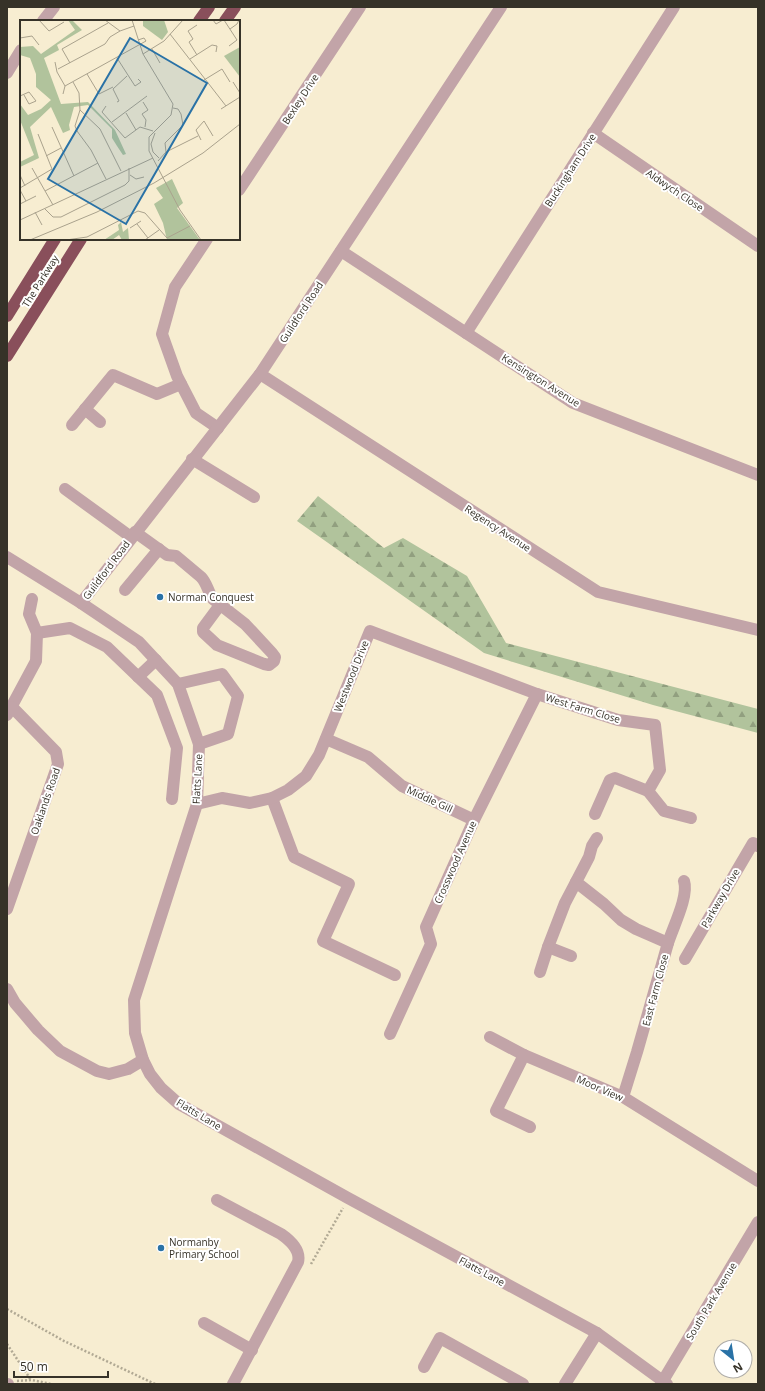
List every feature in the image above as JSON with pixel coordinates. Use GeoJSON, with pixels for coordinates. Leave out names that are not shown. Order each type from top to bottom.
{"type":"FeatureCollection","features":[{"type":"Feature","properties":{"kind":"highway"},"geometry":{"type":"LineString","coordinates":[[200,20],[209,7]]}},
{"type":"Feature","properties":{"kind":"highway"},"geometry":{"type":"LineString","coordinates":[[226,20],[235,7]]}},
{"type":"Feature","properties":{"kind":"highway","name":"The Parkway"},"geometry":{"type":"LineString","coordinates":[[7,316],[54,240]]}},
{"type":"Feature","properties":{"kind":"highway","name":"The Parkway"},"geometry":{"type":"LineString","coordinates":[[7,356],[80,240]]}},
{"type":"Feature","properties":{"kind":"street"},"geometry":{"type":"LineString","coordinates":[[44,20],[54,7]]}},
{"type":"Feature","properties":{"kind":"street","name":"Bexley Drive"},"geometry":{"type":"LineString","coordinates":[[240,188],[360,7]]}},
{"type":"Feature","properties":{"kind":"street","name":"Guildford Road"},"geometry":{"type":"LineString","coordinates":[[81,603],[133,534],[260,374],[501,7]]}},
{"type":"Feature","properties":{"kind":"street","name":"Buckingham Drive"},"geometry":{"type":"LineString","coordinates":[[466,332],[674,7]]}},
{"type":"Feature","properties":{"kind":"street"},"geometry":{"type":"LineString","coordinates":[[7,73],[20,52]]}},
{"type":"Feature","properties":{"kind":"street","name":"Aldwych Close"},"geometry":{"type":"LineString","coordinates":[[593,133],[758,246]]}},
{"type":"Feature","properties":{"kind":"street"},"geometry":{"type":"LineString","coordinates":[[206,240],[175,288],[162,334],[181,384],[196,413],[218,428]]}},
{"type":"Feature","properties":{"kind":"street","name":"Kensington Avenue"},"geometry":{"type":"LineString","coordinates":[[341,251],[573,403],[758,475]]}},
{"type":"Feature","properties":{"kind":"street","name":"Regency Avenue"},"geometry":{"type":"LineString","coordinates":[[260,374],[598,592],[758,630]]}},
{"type":"Feature","properties":{"kind":"street"},"geometry":{"type":"LineString","coordinates":[[72,425],[113,375],[158,394],[181,384]]}},
{"type":"Feature","properties":{"kind":"street"},"geometry":{"type":"LineString","coordinates":[[85,409],[100,422]]}},
{"type":"Feature","properties":{"kind":"street"},"geometry":{"type":"LineString","coordinates":[[192,459],[254,497]]}},
{"type":"Feature","properties":{"kind":"street"},"geometry":{"type":"LineString","coordinates":[[65,489],[167,555],[176,556],[201,577],[207,584],[210,594],[220,605],[245,624],[272,653],[275,657],[274,661],[269,665],[264,664],[217,645],[202,632],[203,628],[220,605]]}},
{"type":"Feature","properties":{"kind":"street"},"geometry":{"type":"LineString","coordinates":[[125,590],[159,549]]}},
{"type":"Feature","properties":{"kind":"street","name":"Flatts Lane"},"geometry":{"type":"LineString","coordinates":[[7,557],[81,603],[139,642],[178,684],[199,744],[197,804],[134,1000],[135,1033],[143,1060],[150,1074],[161,1088],[179,1104],[348,1198],[597,1333],[663,1383]]}},
{"type":"Feature","properties":{"kind":"street"},"geometry":{"type":"LineString","coordinates":[[10,711],[36,661],[37,633],[29,614],[32,599]]}},
{"type":"Feature","properties":{"kind":"street"},"geometry":{"type":"LineString","coordinates":[[37,633],[70,628],[107,647],[157,695],[177,748],[172,799]]}},
{"type":"Feature","properties":{"kind":"street","name":"Westwood Drive"},"geometry":{"type":"LineString","coordinates":[[197,804],[222,798],[250,804],[272,798],[288,790],[306,776],[319,755],[370,631],[537,694]]}},
{"type":"Feature","properties":{"kind":"street"},"geometry":{"type":"LineString","coordinates":[[138,677],[156,660]]}},
{"type":"Feature","properties":{"kind":"street"},"geometry":{"type":"LineString","coordinates":[[178,684],[222,674],[238,696],[228,734],[199,744]]}},
{"type":"Feature","properties":{"kind":"street","name":"West Farm Close"},"geometry":{"type":"LineString","coordinates":[[537,694],[618,720],[655,725],[660,770],[648,791]]}},
{"type":"Feature","properties":{"kind":"street","name":"Crosswood Avenue"},"geometry":{"type":"LineString","coordinates":[[390,1034],[431,944],[426,927],[474,820],[537,694]]}},
{"type":"Feature","properties":{"kind":"street","name":"Oaklands Road"},"geometry":{"type":"LineString","coordinates":[[7,909],[58,764],[56,752],[10,711]]}},
{"type":"Feature","properties":{"kind":"street","name":"Middle Gill"},"geometry":{"type":"LineString","coordinates":[[326,739],[368,757],[402,786],[474,820]]}},
{"type":"Feature","properties":{"kind":"street"},"geometry":{"type":"LineString","coordinates":[[595,814],[610,780],[615,778],[648,791],[664,811],[691,818]]}},
{"type":"Feature","properties":{"kind":"street"},"geometry":{"type":"LineString","coordinates":[[272,798],[294,857],[349,884],[323,941],[395,975]]}},
{"type":"Feature","properties":{"kind":"street"},"geometry":{"type":"LineString","coordinates":[[540,972],[564,903],[589,857],[592,846],[597,838]]}},
{"type":"Feature","properties":{"kind":"street","name":"Parkway Drive"},"geometry":{"type":"LineString","coordinates":[[685,959],[753,843],[758,846]]}},
{"type":"Feature","properties":{"kind":"street"},"geometry":{"type":"LineString","coordinates":[[668,943],[685,891],[686,886],[684,881]]}},
{"type":"Feature","properties":{"kind":"street","name":"East Farm Close"},"geometry":{"type":"LineString","coordinates":[[576,882],[604,904],[621,920],[636,929],[668,943],[638,1052],[623,1097]]}},
{"type":"Feature","properties":{"kind":"street"},"geometry":{"type":"LineString","coordinates":[[548,947],[571,956]]}},
{"type":"Feature","properties":{"kind":"street"},"geometry":{"type":"LineString","coordinates":[[7,989],[15,1003],[38,1030],[60,1050],[97,1070],[109,1074],[128,1068],[143,1060]]}},
{"type":"Feature","properties":{"kind":"street","name":"Moor View"},"geometry":{"type":"LineString","coordinates":[[490,1037],[524,1055],[623,1097],[758,1181]]}},
{"type":"Feature","properties":{"kind":"street"},"geometry":{"type":"LineString","coordinates":[[524,1055],[496,1111],[530,1127]]}},
{"type":"Feature","properties":{"kind":"street"},"geometry":{"type":"LineString","coordinates":[[217,1200],[290,1240],[299,1258],[233,1384]]}},
{"type":"Feature","properties":{"kind":"street","name":"South Park Avenue"},"geometry":{"type":"LineString","coordinates":[[663,1383],[758,1222]]}},
{"type":"Feature","properties":{"kind":"street"},"geometry":{"type":"LineString","coordinates":[[204,1323],[252,1350]]}},
{"type":"Feature","properties":{"kind":"street"},"geometry":{"type":"LineString","coordinates":[[565,1384],[597,1333]]}},
{"type":"Feature","properties":{"kind":"street"},"geometry":{"type":"LineString","coordinates":[[424,1367],[440,1338],[524,1384]]}},
{"type":"Feature","properties":{"kind":"path"},"geometry":{"type":"LineString","coordinates":[[295,1268],[309,1267],[348,1198]]}},
{"type":"Feature","properties":{"kind":"path"},"geometry":{"type":"LineString","coordinates":[[7,1309],[64,1341],[155,1384]]}},
{"type":"Feature","properties":{"kind":"path"},"geometry":{"type":"LineString","coordinates":[[7,1344],[32,1380]]}},
{"type":"Feature","properties":{"kind":"path"},"geometry":{"type":"LineString","coordinates":[[9,1383],[32,1380],[51,1384]]}},
{"type":"Feature","properties":{"kind":"green space"},"geometry":{"type":"Polygon","coordinates":[[[318,496],[384,548],[403,538],[467,576],[506,643],[758,709],[758,733],[653,705],[484,653],[297,521],[318,496]]]}},
{"type":"Feature","properties":{"kind":"place","name":"Norman Conquest"},"geometry":{"type":"Point","coordinates":[160,597]}},
{"type":"Feature","properties":{"kind":"place","name":"Normanby Primary School"},"geometry":{"type":"Point","coordinates":[161,1248]}}]}
